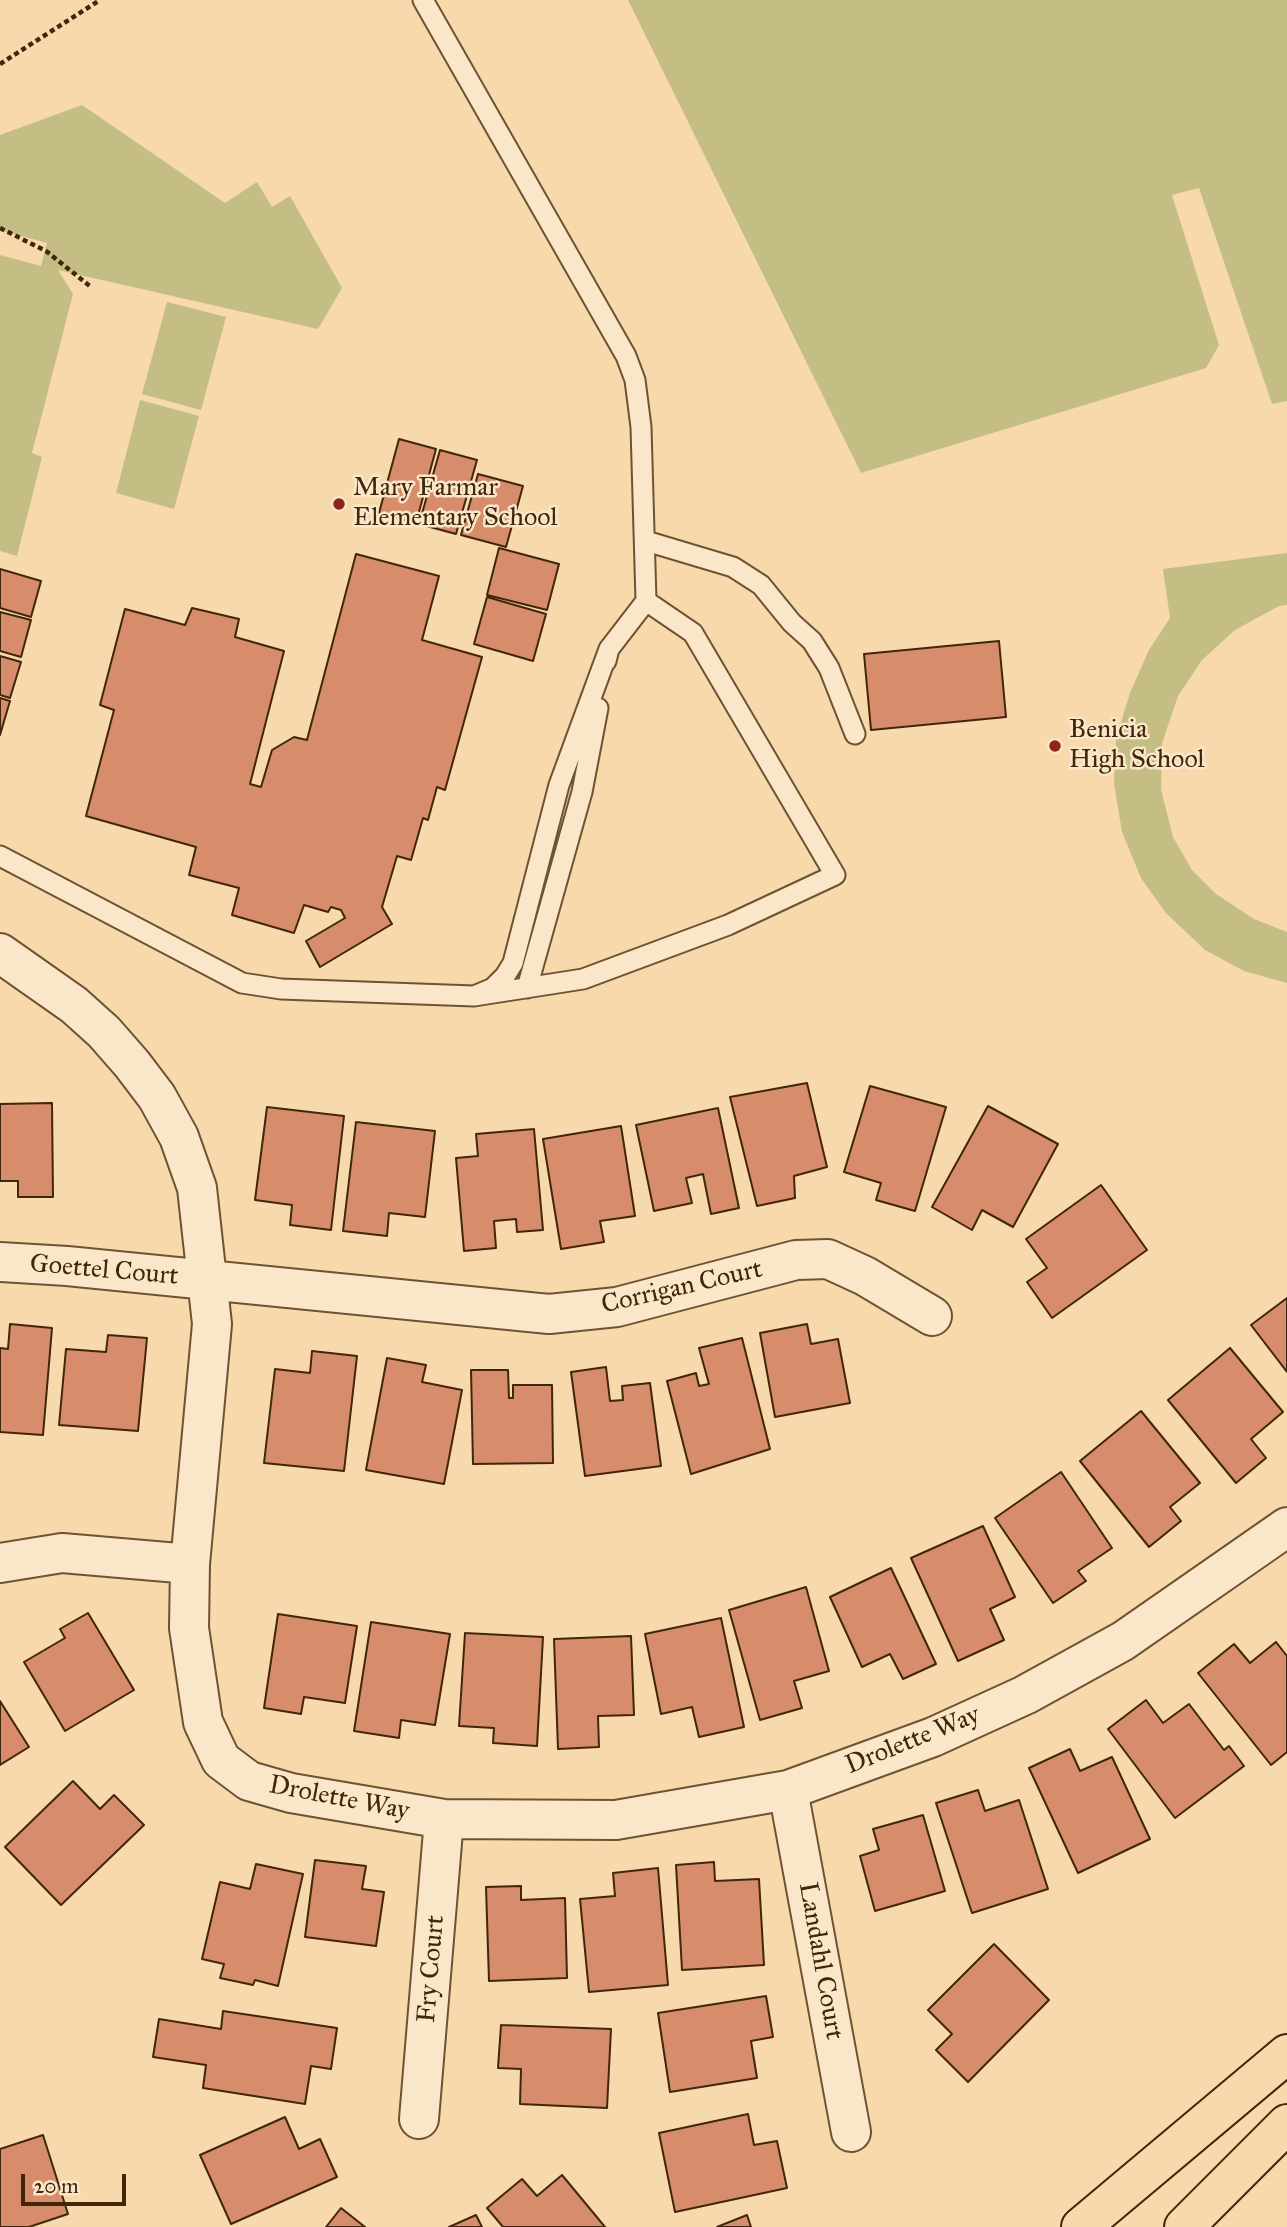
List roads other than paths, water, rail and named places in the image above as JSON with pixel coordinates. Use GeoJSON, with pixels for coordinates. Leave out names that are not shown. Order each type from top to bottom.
{"type":"FeatureCollection","features":[{"type":"Feature","properties":{"kind":"highway"},"geometry":{"type":"LineString","coordinates":[[1081,2227],[1287,2054]]}},
{"type":"Feature","properties":{"kind":"highway"},"geometry":{"type":"LineString","coordinates":[[1184,2227],[1287,2124]]}},
{"type":"Feature","properties":{"kind":"street","name":"Drolette Way"},"geometry":{"type":"LineString","coordinates":[[0,953],[37,976],[104,1032],[157,1097],[179,1137],[197,1188],[212,1324],[190,1564],[189,1628],[204,1722],[221,1760],[249,1781],[291,1793],[444,1819],[617,1820],[788,1790],[933,1737],[1025,1695],[1123,1641],[1287,1527]]}},
{"type":"Feature","properties":{"kind":"street","name":"Corrigan Court"},"geometry":{"type":"LineString","coordinates":[[208,1280],[549,1314],[617,1307],[796,1260],[828,1259],[865,1276],[932,1316]]}},
{"type":"Feature","properties":{"kind":"street","name":"Goettel Court"},"geometry":{"type":"LineString","coordinates":[[0,1262],[208,1280]]}},
{"type":"Feature","properties":{"kind":"street"},"geometry":{"type":"LineString","coordinates":[[0,1563],[62,1553],[190,1564]]}},
{"type":"Feature","properties":{"kind":"street","name":"Landahl Court"},"geometry":{"type":"LineString","coordinates":[[788,1790],[851,2132]]}},
{"type":"Feature","properties":{"kind":"street","name":"Fry Court"},"geometry":{"type":"LineString","coordinates":[[419,2119],[444,1819]]}},
{"type":"Feature","properties":{"kind":"lane"},"geometry":{"type":"LineString","coordinates":[[424,0],[626,355],[635,380],[641,427],[646,601],[609,649],[559,785],[513,963],[493,988],[474,996]]}},
{"type":"Feature","properties":{"kind":"lane"},"geometry":{"type":"LineString","coordinates":[[646,541],[733,568],[761,585],[792,623],[812,641],[829,668],[855,734]]}},
{"type":"Feature","properties":{"kind":"lane"},"geometry":{"type":"LineString","coordinates":[[0,856],[242,983],[281,989],[474,996],[583,979],[728,925],[835,875],[693,634],[646,601]]}},
{"type":"Feature","properties":{"kind":"lane"},"geometry":{"type":"LineString","coordinates":[[527,988],[582,792],[609,649]]}},
{"type":"Feature","properties":{"kind":"place","name":"Mary Farmar Elementary School"},"geometry":{"type":"Point","coordinates":[339,504]}},
{"type":"Feature","properties":{"kind":"place","name":"Benicia High School"},"geometry":{"type":"Point","coordinates":[1055,746]}}]}
